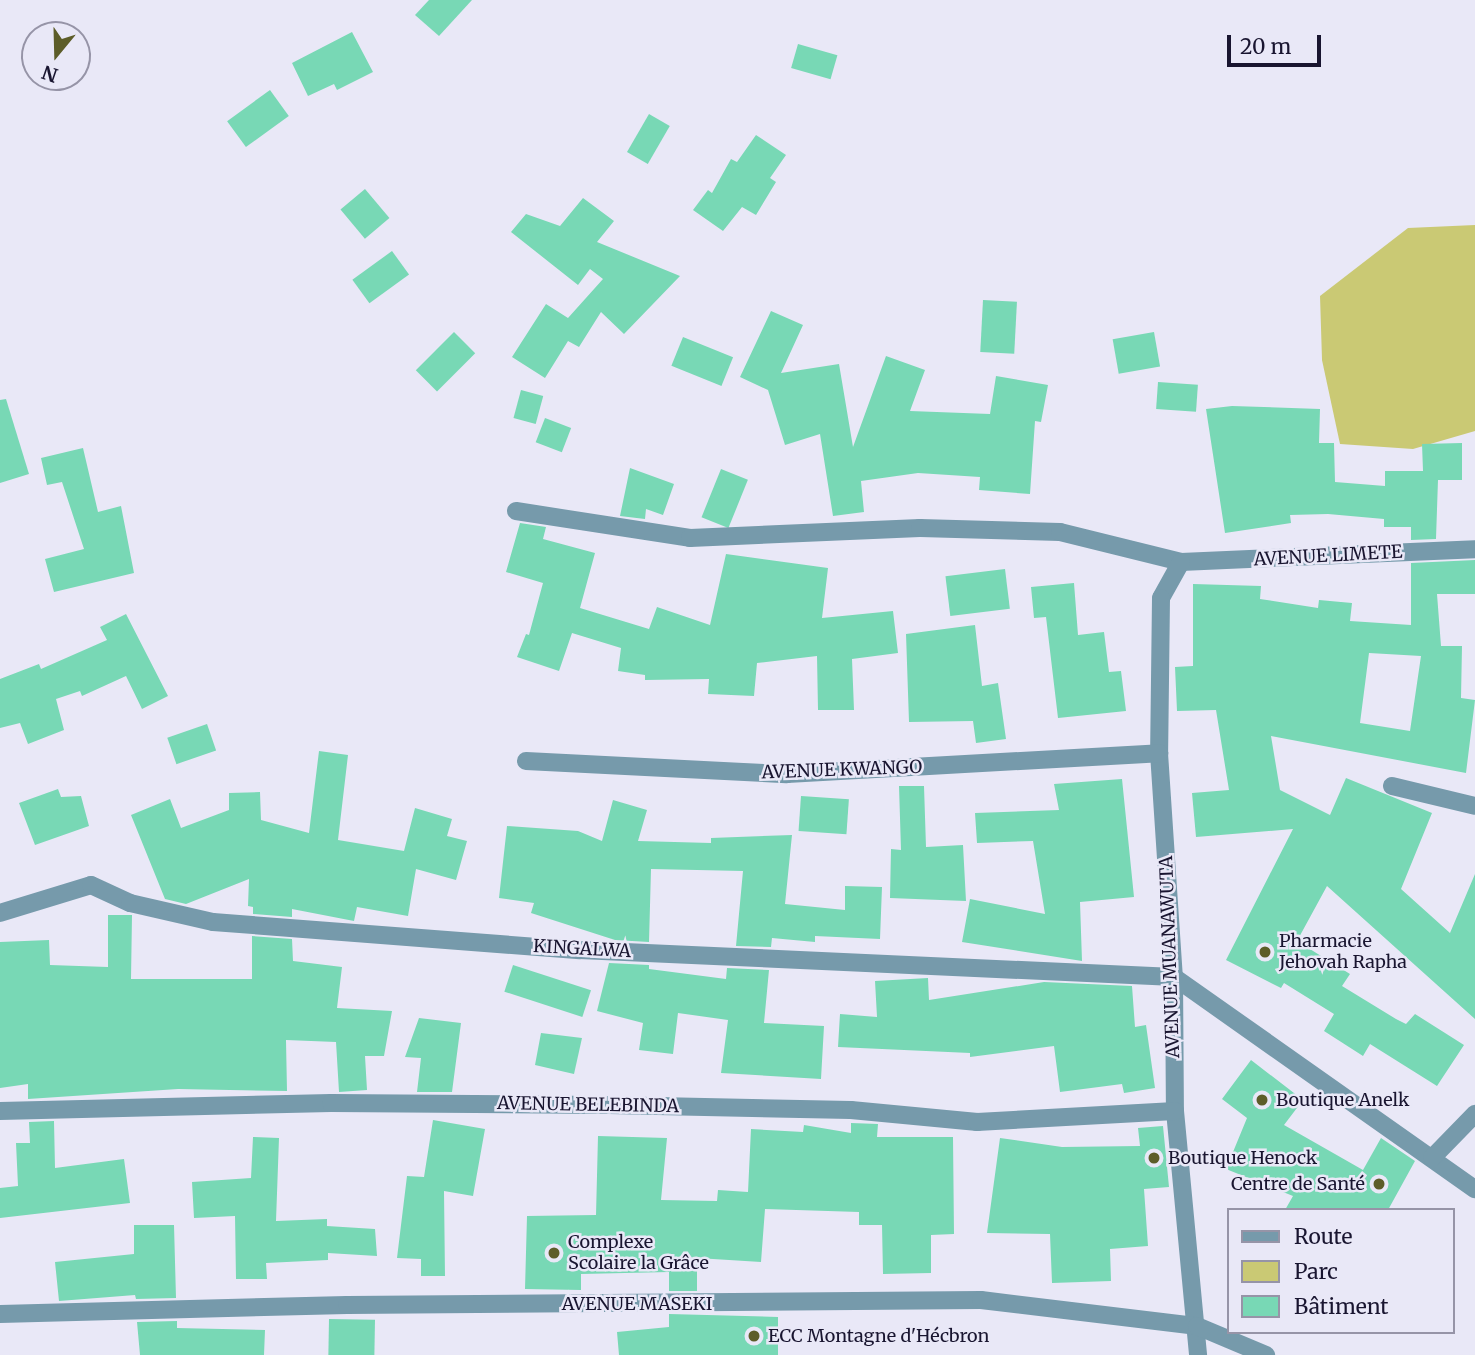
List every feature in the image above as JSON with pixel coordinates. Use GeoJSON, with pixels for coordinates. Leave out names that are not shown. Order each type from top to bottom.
{"type":"FeatureCollection","features":[{"type":"Feature","properties":{"kind":"street","name":"AVENUE LIMETE"},"geometry":{"type":"LineString","coordinates":[[516,511],[690,538],[920,528],[1060,532],[1181,562],[1475,549]]}},
{"type":"Feature","properties":{"kind":"street","name":"AVENUE MUANAWUTA"},"geometry":{"type":"LineString","coordinates":[[1181,562],[1161,598],[1159,753],[1174,977],[1175,1111],[1198,1355]]}},
{"type":"Feature","properties":{"kind":"street","name":"AVENUE KWANGO"},"geometry":{"type":"LineString","coordinates":[[526,761],[787,774],[1159,753]]}},
{"type":"Feature","properties":{"kind":"street"},"geometry":{"type":"LineString","coordinates":[[1392,786],[1475,807]]}},
{"type":"Feature","properties":{"kind":"street","name":"KINGALWA"},"geometry":{"type":"LineString","coordinates":[[0,913],[91,885],[130,903],[213,922],[580,950],[1174,977]]}},
{"type":"Feature","properties":{"kind":"street"},"geometry":{"type":"LineString","coordinates":[[1174,977],[1475,1189]]}},
{"type":"Feature","properties":{"kind":"street","name":"AVENUE BELEBINDA"},"geometry":{"type":"LineString","coordinates":[[0,1111],[331,1103],[581,1105],[851,1110],[976,1122],[1175,1111]]}},
{"type":"Feature","properties":{"kind":"street"},"geometry":{"type":"LineString","coordinates":[[1432,1158],[1475,1114]]}},
{"type":"Feature","properties":{"kind":"street","name":"AVENUE MASEKI"},"geometry":{"type":"LineString","coordinates":[[0,1314],[347,1305],[981,1300],[1197,1326],[1266,1355]]}},
{"type":"Feature","properties":{"kind":"green space"},"geometry":{"type":"Polygon","coordinates":[[[1475,225],[1475,431],[1413,449],[1340,444],[1322,360],[1320,296],[1408,228],[1475,225]]]}},
{"type":"Feature","properties":{"kind":"building"},"geometry":{"type":"Polygon","coordinates":[[[429,0],[472,0],[439,36],[415,15],[429,0]]]}},
{"type":"Feature","properties":{"kind":"building"},"geometry":{"type":"Polygon","coordinates":[[[352,32],[373,72],[337,90],[334,84],[308,96],[292,63],[352,32]]]}},
{"type":"Feature","properties":{"kind":"building"},"geometry":{"type":"Polygon","coordinates":[[[798,44],[837,55],[831,79],[791,68],[798,44]]]}},
{"type":"Feature","properties":{"kind":"building"},"geometry":{"type":"Polygon","coordinates":[[[270,90],[289,116],[246,147],[227,121],[270,90]]]}},
{"type":"Feature","properties":{"kind":"building"},"geometry":{"type":"Polygon","coordinates":[[[649,114],[670,126],[648,164],[627,152],[649,114]]]}},
{"type":"Feature","properties":{"kind":"building"},"geometry":{"type":"Polygon","coordinates":[[[756,135],[786,155],[770,178],[776,182],[756,215],[742,207],[723,231],[693,210],[708,190],[712,193],[731,159],[737,162],[756,135]]]}},
{"type":"Feature","properties":{"kind":"building"},"geometry":{"type":"Polygon","coordinates":[[[365,189],[389,218],[365,239],[340,210],[365,189]]]}},
{"type":"Feature","properties":{"kind":"building"},"geometry":{"type":"Polygon","coordinates":[[[583,198],[614,221],[597,242],[680,276],[624,334],[601,312],[579,347],[568,341],[545,378],[512,357],[546,304],[568,318],[603,279],[590,269],[578,285],[511,232],[526,214],[560,226],[583,198]]]}},
{"type":"Feature","properties":{"kind":"building"},"geometry":{"type":"Polygon","coordinates":[[[392,251],[409,274],[369,303],[352,280],[392,251]]]}},
{"type":"Feature","properties":{"kind":"building"},"geometry":{"type":"Polygon","coordinates":[[[983,300],[1017,302],[1014,354],[980,352],[983,300]]]}},
{"type":"Feature","properties":{"kind":"building"},"geometry":{"type":"Polygon","coordinates":[[[771,311],[803,325],[781,373],[839,364],[853,447],[886,356],[925,370],[910,411],[990,414],[996,376],[1048,385],[1041,422],[1035,421],[1030,494],[979,490],[980,477],[918,473],[861,481],[864,512],[833,516],[820,434],[785,445],[768,390],[740,377],[771,311]]]}},
{"type":"Feature","properties":{"kind":"building"},"geometry":{"type":"Polygon","coordinates":[[[454,332],[475,353],[437,391],[416,370],[454,332]]]}},
{"type":"Feature","properties":{"kind":"building"},"geometry":{"type":"Polygon","coordinates":[[[1154,332],[1160,366],[1119,374],[1113,339],[1154,332]]]}},
{"type":"Feature","properties":{"kind":"building"},"geometry":{"type":"Polygon","coordinates":[[[683,337],[733,357],[721,386],[671,366],[683,337]]]}},
{"type":"Feature","properties":{"kind":"building"},"geometry":{"type":"Polygon","coordinates":[[[1158,382],[1198,385],[1196,412],[1156,409],[1158,382]]]}},
{"type":"Feature","properties":{"kind":"building"},"geometry":{"type":"Polygon","coordinates":[[[521,390],[543,396],[536,424],[513,418],[521,390]]]}},
{"type":"Feature","properties":{"kind":"building"},"geometry":{"type":"Polygon","coordinates":[[[6,399],[29,474],[0,483],[0,400],[6,399]]]}},
{"type":"Feature","properties":{"kind":"building"},"geometry":{"type":"Polygon","coordinates":[[[1232,406],[1320,409],[1319,443],[1334,443],[1335,482],[1385,486],[1385,471],[1423,471],[1422,444],[1462,443],[1462,480],[1438,480],[1436,539],[1411,540],[1411,527],[1384,527],[1384,519],[1328,514],[1290,515],[1291,523],[1225,533],[1206,409],[1232,406]]]}},
{"type":"Feature","properties":{"kind":"building"},"geometry":{"type":"Polygon","coordinates":[[[545,418],[571,428],[562,452],[536,442],[545,418]]]}},
{"type":"Feature","properties":{"kind":"building"},"geometry":{"type":"Polygon","coordinates":[[[83,448],[98,512],[121,506],[134,573],[54,592],[45,559],[84,549],[62,482],[47,485],[41,458],[83,448]]]}},
{"type":"Feature","properties":{"kind":"building"},"geometry":{"type":"Polygon","coordinates":[[[630,468],[674,484],[663,515],[646,509],[645,519],[620,516],[630,468]]]}},
{"type":"Feature","properties":{"kind":"building"},"geometry":{"type":"Polygon","coordinates":[[[721,469],[748,480],[728,528],[702,517],[721,469]]]}},
{"type":"Feature","properties":{"kind":"building"},"geometry":{"type":"Polygon","coordinates":[[[520,523],[546,527],[543,539],[595,553],[580,608],[649,629],[657,607],[710,625],[726,554],[828,568],[822,618],[893,611],[898,653],[852,659],[854,710],[818,710],[817,656],[757,663],[754,696],[708,694],[709,679],[645,680],[645,675],[618,671],[621,648],[572,633],[559,671],[517,657],[526,634],[529,635],[543,583],[506,572],[520,523]]]}},
{"type":"Feature","properties":{"kind":"building"},"geometry":{"type":"Polygon","coordinates":[[[1475,560],[1475,594],[1437,594],[1441,646],[1462,646],[1461,698],[1475,700],[1466,773],[1271,736],[1280,790],[1330,815],[1346,778],[1432,813],[1401,889],[1450,933],[1475,874],[1475,1019],[1327,886],[1297,941],[1350,974],[1342,986],[1406,1024],[1415,1014],[1464,1045],[1437,1086],[1370,1044],[1363,1056],[1324,1031],[1334,1014],[1284,983],[1281,988],[1226,960],[1293,829],[1196,837],[1192,793],[1229,790],[1216,710],[1177,711],[1175,667],[1193,666],[1193,584],[1261,586],[1260,599],[1318,608],[1319,600],[1352,603],[1350,621],[1411,625],[1411,563],[1475,560]],[[1369,653],[1360,723],[1410,731],[1421,656],[1369,653]]]}},
{"type":"Feature","properties":{"kind":"building"},"geometry":{"type":"Polygon","coordinates":[[[1005,569],[1010,609],[950,616],[945,576],[1005,569]]]}},
{"type":"Feature","properties":{"kind":"building"},"geometry":{"type":"Polygon","coordinates":[[[1074,583],[1078,635],[1104,632],[1109,672],[1121,671],[1126,711],[1058,718],[1046,617],[1034,618],[1031,587],[1074,583]]]}},
{"type":"Feature","properties":{"kind":"building"},"geometry":{"type":"Polygon","coordinates":[[[126,614],[168,696],[142,709],[126,676],[82,696],[80,691],[56,699],[64,730],[28,744],[20,723],[0,728],[0,679],[39,664],[41,669],[107,640],[100,627],[126,614]]]}},
{"type":"Feature","properties":{"kind":"building"},"geometry":{"type":"Polygon","coordinates":[[[975,625],[982,686],[998,683],[1006,739],[976,743],[973,721],[909,722],[906,634],[975,625]]]}},
{"type":"Feature","properties":{"kind":"building"},"geometry":{"type":"Polygon","coordinates":[[[207,724],[216,750],[176,764],[167,738],[207,724]]]}},
{"type":"Feature","properties":{"kind":"building"},"geometry":{"type":"Polygon","coordinates":[[[319,751],[348,755],[338,840],[404,851],[415,808],[452,819],[447,836],[467,841],[456,880],[416,869],[408,916],[357,907],[354,921],[292,909],[292,917],[253,914],[253,907],[248,906],[249,879],[186,904],[165,899],[131,815],[170,799],[181,828],[229,810],[229,793],[260,792],[261,820],[309,833],[319,751]]]}},
{"type":"Feature","properties":{"kind":"building"},"geometry":{"type":"Polygon","coordinates":[[[1122,779],[1134,897],[1080,902],[1082,961],[962,942],[970,899],[1045,914],[1033,841],[977,843],[975,813],[1059,810],[1054,784],[1122,779]]]}},
{"type":"Feature","properties":{"kind":"building"},"geometry":{"type":"Polygon","coordinates":[[[899,786],[924,786],[926,847],[963,845],[966,901],[890,898],[891,849],[901,850],[899,786]]]}},
{"type":"Feature","properties":{"kind":"building"},"geometry":{"type":"Polygon","coordinates":[[[58,789],[61,797],[81,796],[89,826],[35,845],[19,803],[58,789]]]}},
{"type":"Feature","properties":{"kind":"building"},"geometry":{"type":"Polygon","coordinates":[[[801,796],[849,799],[846,834],[799,831],[801,796]]]}},
{"type":"Feature","properties":{"kind":"building"},"geometry":{"type":"Polygon","coordinates":[[[613,800],[647,810],[638,841],[711,843],[711,838],[792,835],[785,904],[845,910],[845,886],[882,887],[880,939],[815,936],[815,942],[772,938],[771,947],[736,946],[743,871],[651,869],[649,942],[615,940],[531,913],[534,903],[499,898],[507,826],[578,831],[602,841],[613,800]]]}},
{"type":"Feature","properties":{"kind":"building"},"geometry":{"type":"Polygon","coordinates":[[[108,915],[132,915],[131,979],[252,979],[252,936],[292,939],[293,961],[342,967],[337,1008],[392,1011],[384,1056],[365,1056],[367,1090],[339,1092],[336,1042],[286,1040],[287,1091],[178,1089],[28,1099],[28,1084],[0,1088],[0,942],[49,940],[50,965],[108,967],[108,915]]]}},
{"type":"Feature","properties":{"kind":"building"},"geometry":{"type":"Polygon","coordinates":[[[609,963],[649,965],[649,969],[726,979],[727,968],[769,970],[764,1023],[824,1026],[821,1079],[721,1073],[728,1020],[678,1013],[673,1054],[639,1050],[643,1023],[597,1011],[609,963]]]}},
{"type":"Feature","properties":{"kind":"building"},"geometry":{"type":"Polygon","coordinates":[[[513,965],[591,990],[582,1017],[504,992],[513,965]]]}},
{"type":"Feature","properties":{"kind":"building"},"geometry":{"type":"Polygon","coordinates":[[[928,978],[929,1000],[1044,982],[1132,986],[1135,1027],[1146,1025],[1155,1088],[1124,1093],[1122,1084],[1060,1092],[1054,1046],[970,1057],[970,1053],[838,1047],[840,1014],[877,1017],[875,981],[928,978]]]}},
{"type":"Feature","properties":{"kind":"building"},"geometry":{"type":"Polygon","coordinates":[[[419,1018],[461,1023],[452,1092],[417,1092],[421,1058],[405,1057],[419,1018]]]}},
{"type":"Feature","properties":{"kind":"building"},"geometry":{"type":"Polygon","coordinates":[[[541,1033],[582,1038],[574,1074],[535,1065],[541,1033]]]}},
{"type":"Feature","properties":{"kind":"building"},"geometry":{"type":"Polygon","coordinates":[[[1251,1060],[1303,1100],[1284,1125],[1363,1170],[1381,1138],[1415,1161],[1389,1208],[1286,1208],[1293,1196],[1226,1169],[1247,1118],[1222,1099],[1251,1060]]]}},
{"type":"Feature","properties":{"kind":"building"},"geometry":{"type":"Polygon","coordinates":[[[433,1120],[485,1129],[473,1196],[444,1191],[445,1276],[421,1276],[421,1259],[397,1258],[407,1176],[424,1177],[433,1120]]]}},
{"type":"Feature","properties":{"kind":"building"},"geometry":{"type":"Polygon","coordinates":[[[54,1121],[55,1168],[124,1159],[130,1203],[0,1218],[0,1188],[18,1186],[16,1143],[30,1143],[29,1122],[54,1121]]]}},
{"type":"Feature","properties":{"kind":"building"},"geometry":{"type":"Polygon","coordinates":[[[851,1123],[878,1124],[877,1137],[953,1137],[954,1234],[931,1235],[931,1273],[883,1274],[882,1225],[859,1225],[859,1212],[765,1209],[761,1262],[697,1258],[697,1291],[669,1291],[669,1272],[581,1274],[581,1290],[525,1289],[527,1216],[596,1215],[598,1136],[667,1138],[661,1200],[717,1201],[718,1190],[748,1192],[751,1129],[803,1132],[804,1125],[851,1133],[851,1123]]]}},
{"type":"Feature","properties":{"kind":"building"},"geometry":{"type":"Polygon","coordinates":[[[1163,1126],[1169,1187],[1144,1189],[1148,1246],[1110,1249],[1111,1281],[1052,1283],[1050,1234],[987,1233],[1000,1138],[1062,1147],[1140,1146],[1138,1128],[1163,1126]]]}},
{"type":"Feature","properties":{"kind":"building"},"geometry":{"type":"Polygon","coordinates":[[[253,1137],[279,1138],[276,1221],[327,1219],[327,1226],[375,1229],[377,1256],[328,1253],[328,1260],[266,1263],[267,1279],[236,1279],[235,1216],[194,1218],[192,1182],[251,1178],[253,1137]]]}},
{"type":"Feature","properties":{"kind":"building"},"geometry":{"type":"Polygon","coordinates":[[[134,1225],[174,1225],[176,1298],[136,1299],[135,1295],[59,1301],[55,1262],[134,1254],[134,1225]]]}},
{"type":"Feature","properties":{"kind":"building"},"geometry":{"type":"Polygon","coordinates":[[[669,1314],[778,1317],[778,1355],[619,1355],[617,1332],[669,1327],[669,1314]]]}},
{"type":"Feature","properties":{"kind":"building"},"geometry":{"type":"Polygon","coordinates":[[[329,1319],[375,1320],[374,1355],[328,1355],[329,1319]]]}},
{"type":"Feature","properties":{"kind":"building"},"geometry":{"type":"Polygon","coordinates":[[[177,1321],[177,1328],[265,1330],[264,1355],[140,1355],[137,1322],[177,1321]]]}},
{"type":"Feature","properties":{"kind":"place","name":"Pharmacie Jehovah Rapha"},"geometry":{"type":"Point","coordinates":[1265,952]}},
{"type":"Feature","properties":{"kind":"place","name":"Boutique Anelk"},"geometry":{"type":"Point","coordinates":[1262,1100]}},
{"type":"Feature","properties":{"kind":"place","name":"Boutique Henock"},"geometry":{"type":"Point","coordinates":[1154,1158]}},
{"type":"Feature","properties":{"kind":"place","name":"Centre de Santé"},"geometry":{"type":"Point","coordinates":[1379,1184]}},
{"type":"Feature","properties":{"kind":"place","name":"Complexe Scolaire la Grâce"},"geometry":{"type":"Point","coordinates":[554,1253]}},
{"type":"Feature","properties":{"kind":"place","name":"ECC Montagne d'Hécbron"},"geometry":{"type":"Point","coordinates":[754,1336]}}]}
